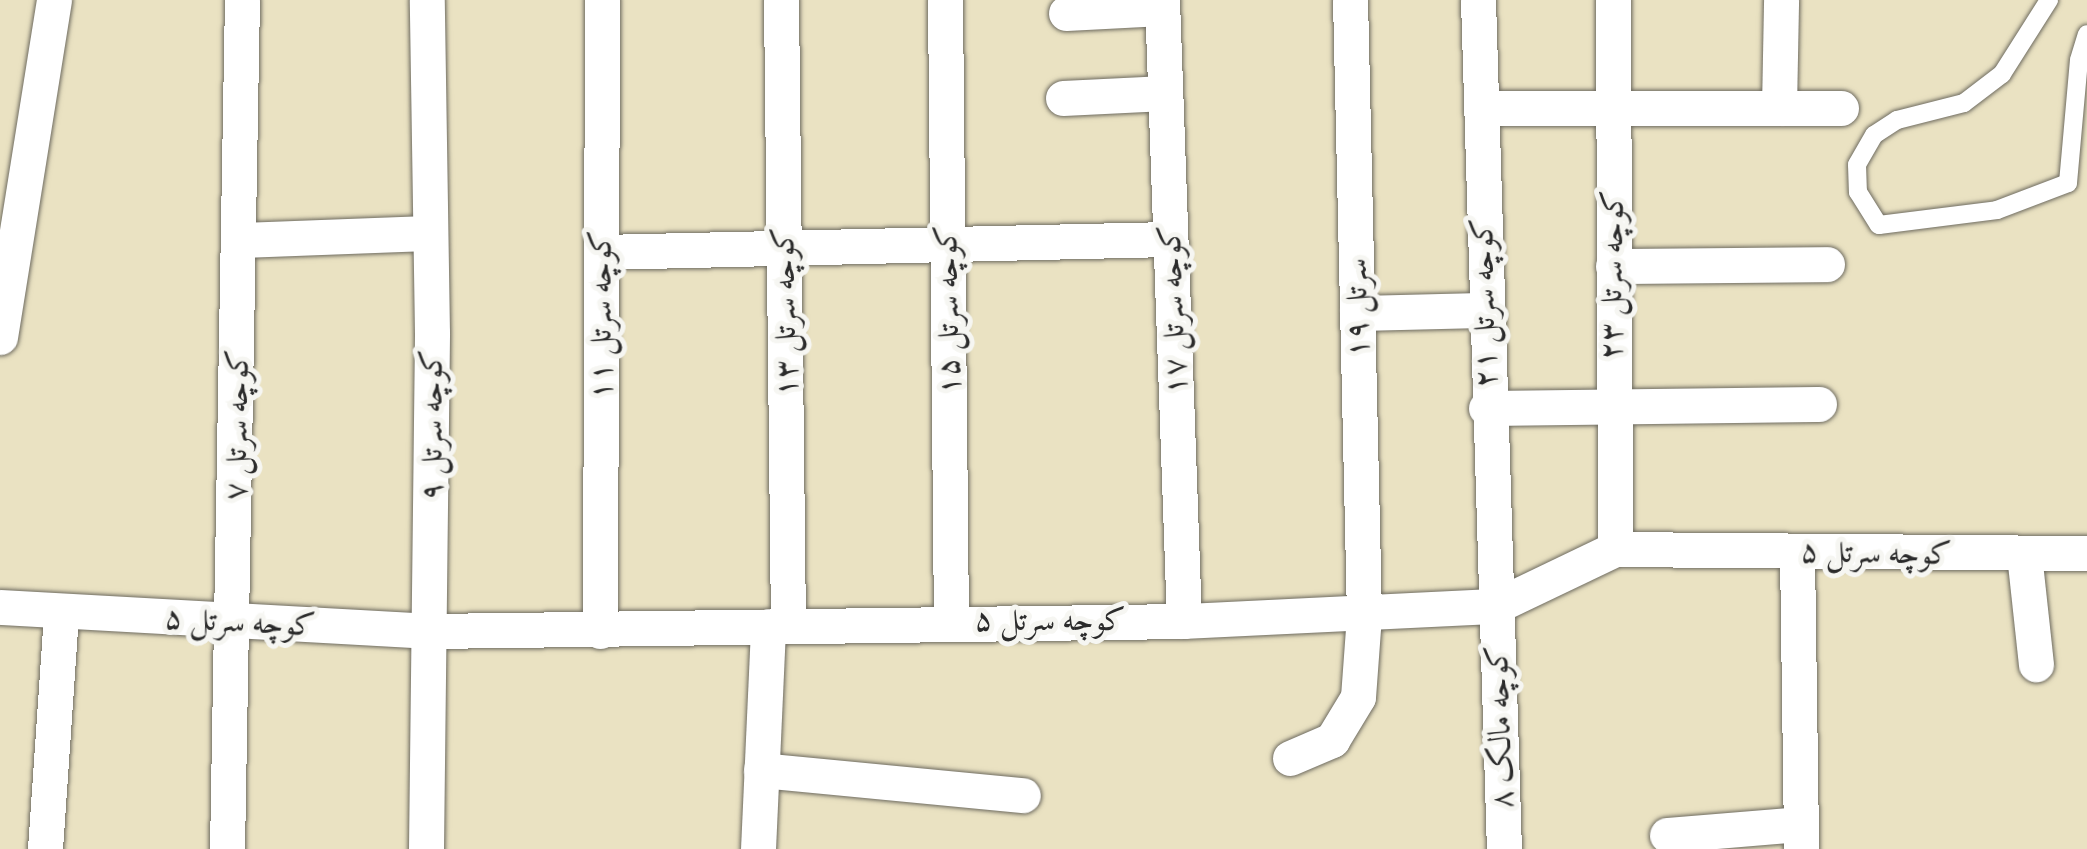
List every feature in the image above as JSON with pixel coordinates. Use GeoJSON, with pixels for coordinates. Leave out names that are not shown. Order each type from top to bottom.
{"type":"FeatureCollection","features":[{"type":"Feature","properties":{"kind":"street"},"geometry":{"type":"LineString","coordinates":[[0,336],[54,0]]}},
{"type":"Feature","properties":{"kind":"street","name":"کوچه سرتل ۷"},"geometry":{"type":"LineString","coordinates":[[227,849],[236,622],[242,0]]}},
{"type":"Feature","properties":{"kind":"street","name":"کوچه سرتل ۹"},"geometry":{"type":"LineString","coordinates":[[426,849],[431,631],[427,0]]}},
{"type":"Feature","properties":{"kind":"street","name":"کوچه سرتل ۱۱"},"geometry":{"type":"LineString","coordinates":[[600,631],[602,0]]}},
{"type":"Feature","properties":{"kind":"street","name":"کوچه سرتل ۱۳"},"geometry":{"type":"LineString","coordinates":[[758,849],[761,770],[778,625],[784,248],[782,0]]}},
{"type":"Feature","properties":{"kind":"street","name":"کوچه سرتل ۱۵"},"geometry":{"type":"LineString","coordinates":[[945,0],[952,620]]}},
{"type":"Feature","properties":{"kind":"street","name":"سرتل ۱۹"},"geometry":{"type":"LineString","coordinates":[[1290,758],[1332,740],[1358,697],[1364,615],[1350,0]]}},
{"type":"Feature","properties":{"kind":"street","name":"کوچه سرتل ۲۱"},"geometry":{"type":"LineString","coordinates":[[1478,0],[1486,408],[1496,606]]}},
{"type":"Feature","properties":{"kind":"street","name":"کوچه سرتل ۲۳"},"geometry":{"type":"LineString","coordinates":[[1613,0],[1610,407],[1616,549]]}},
{"type":"Feature","properties":{"kind":"street"},"geometry":{"type":"LineString","coordinates":[[1779,108],[1781,0]]}},
{"type":"Feature","properties":{"kind":"street"},"geometry":{"type":"LineString","coordinates":[[1066,14],[1162,4]]}},
{"type":"Feature","properties":{"kind":"street","name":"کوچه سرتل ۱۷"},"geometry":{"type":"LineString","coordinates":[[1162,4],[1184,620]]}},
{"type":"Feature","properties":{"kind":"street"},"geometry":{"type":"LineString","coordinates":[[1063,98],[1165,93]]}},
{"type":"Feature","properties":{"kind":"street"},"geometry":{"type":"LineString","coordinates":[[1481,108],[1613,112],[1841,108]]}},
{"type":"Feature","properties":{"kind":"street"},"geometry":{"type":"LineString","coordinates":[[240,240],[430,234]]}},
{"type":"Feature","properties":{"kind":"street"},"geometry":{"type":"LineString","coordinates":[[601,252],[1170,239]]}},
{"type":"Feature","properties":{"kind":"street"},"geometry":{"type":"LineString","coordinates":[[1613,266],[1826,264]]}},
{"type":"Feature","properties":{"kind":"street"},"geometry":{"type":"LineString","coordinates":[[1357,314],[1484,310]]}},
{"type":"Feature","properties":{"kind":"street"},"geometry":{"type":"LineString","coordinates":[[1486,408],[1819,404]]}},
{"type":"Feature","properties":{"kind":"street","name":"کوچه سرتل ۵"},"geometry":{"type":"LineString","coordinates":[[0,607],[431,631],[600,631],[952,620],[1184,620],[1364,615],[1496,606],[1616,549],[2087,553]]}},
{"type":"Feature","properties":{"kind":"street"},"geometry":{"type":"LineString","coordinates":[[1667,835],[1801,836],[1797,553]]}},
{"type":"Feature","properties":{"kind":"street"},"geometry":{"type":"LineString","coordinates":[[2024,554],[2036,664]]}},
{"type":"Feature","properties":{"kind":"street","name":"کوچه مالک ۸"},"geometry":{"type":"LineString","coordinates":[[1496,606],[1504,849]]}},
{"type":"Feature","properties":{"kind":"street"},"geometry":{"type":"LineString","coordinates":[[45,849],[60,612]]}},
{"type":"Feature","properties":{"kind":"street"},"geometry":{"type":"LineString","coordinates":[[761,770],[1023,795]]}},
{"type":"Feature","properties":{"kind":"lane"},"geometry":{"type":"LineString","coordinates":[[2049,0],[2002,74],[1964,103],[1898,120],[1874,135],[1857,166],[1858,192],[1879,225],[1997,210],[2068,183],[2087,34]]}}]}
